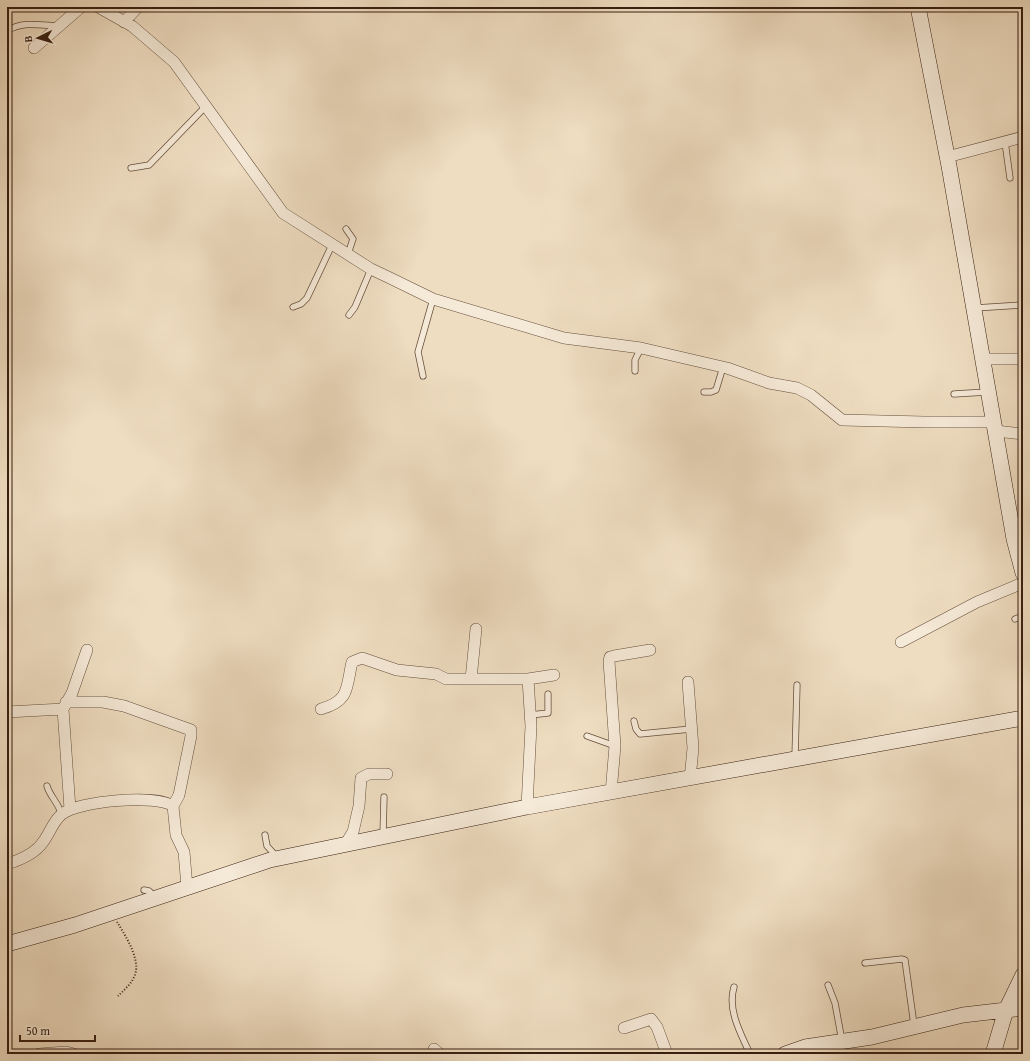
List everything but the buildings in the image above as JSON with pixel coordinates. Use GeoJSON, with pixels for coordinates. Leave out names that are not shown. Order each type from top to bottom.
{"type":"FeatureCollection","features":[{"type":"Feature","properties":{"kind":"street"},"geometry":{"type":"LineString","coordinates":[[34,48],[81,7]]}},
{"type":"Feature","properties":{"kind":"street"},"geometry":{"type":"LineString","coordinates":[[98,7],[143,35],[174,62],[278,208],[332,245],[371,269],[433,299],[564,338],[641,348],[723,367],[769,383],[797,388],[811,395],[842,420],[995,426],[1023,434]]}},
{"type":"Feature","properties":{"kind":"street"},"geometry":{"type":"LineString","coordinates":[[124,22],[138,7]]}},
{"type":"Feature","properties":{"kind":"street"},"geometry":{"type":"LineString","coordinates":[[918,7],[947,157],[995,426],[1019,540],[1023,573]]}},
{"type":"Feature","properties":{"kind":"street"},"geometry":{"type":"LineString","coordinates":[[947,157],[1023,137]]}},
{"type":"Feature","properties":{"kind":"street"},"geometry":{"type":"LineString","coordinates":[[983,359],[1023,359]]}},
{"type":"Feature","properties":{"kind":"street"},"geometry":{"type":"LineString","coordinates":[[901,642],[978,602],[1023,582]]}},
{"type":"Feature","properties":{"kind":"street"},"geometry":{"type":"LineString","coordinates":[[471,679],[476,629]]}},
{"type":"Feature","properties":{"kind":"street"},"geometry":{"type":"LineString","coordinates":[[65,812],[64,705],[72,693],[87,650]]}},
{"type":"Feature","properties":{"kind":"street"},"geometry":{"type":"LineString","coordinates":[[612,793],[615,746],[611,708],[610,657],[650,650]]}},
{"type":"Feature","properties":{"kind":"street"},"geometry":{"type":"LineString","coordinates":[[321,709],[339,703],[344,696],[352,662],[357,658],[362,658],[397,670],[436,674],[446,679],[528,679],[554,675]]}},
{"type":"Feature","properties":{"kind":"street"},"geometry":{"type":"LineString","coordinates":[[527,807],[530,715],[528,679]]}},
{"type":"Feature","properties":{"kind":"street"},"geometry":{"type":"LineString","coordinates":[[688,682],[693,748],[690,779]]}},
{"type":"Feature","properties":{"kind":"street"},"geometry":{"type":"LineString","coordinates":[[7,712],[103,702],[124,706],[191,730],[179,794],[173,806],[176,834],[184,852],[187,887]]}},
{"type":"Feature","properties":{"kind":"street"},"geometry":{"type":"LineString","coordinates":[[7,944],[112,913],[146,895],[187,887],[278,859],[527,807],[612,793],[1023,718]]}},
{"type":"Feature","properties":{"kind":"street"},"geometry":{"type":"LineString","coordinates":[[345,845],[353,832],[359,806],[361,778],[369,774],[387,774]]}},
{"type":"Feature","properties":{"kind":"street"},"geometry":{"type":"LineString","coordinates":[[7,864],[24,858],[43,843],[55,822],[65,812],[82,804],[151,800],[173,806]]}},
{"type":"Feature","properties":{"kind":"street"},"geometry":{"type":"LineString","coordinates":[[993,1054],[1006,1010],[1023,975]]}},
{"type":"Feature","properties":{"kind":"street"},"geometry":{"type":"LineString","coordinates":[[784,1054],[805,1047],[872,1037],[963,1015],[1023,1008]]}},
{"type":"Feature","properties":{"kind":"street"},"geometry":{"type":"LineString","coordinates":[[624,1028],[650,1019],[657,1027],[667,1054]]}},
{"type":"Feature","properties":{"kind":"street"},"geometry":{"type":"LineString","coordinates":[[39,1054],[66,1052],[74,1054]]}},
{"type":"Feature","properties":{"kind":"lane"},"geometry":{"type":"LineString","coordinates":[[7,31],[15,25],[34,24],[60,26]]}},
{"type":"Feature","properties":{"kind":"lane"},"geometry":{"type":"LineString","coordinates":[[132,168],[149,165],[206,106]]}},
{"type":"Feature","properties":{"kind":"lane"},"geometry":{"type":"LineString","coordinates":[[1005,142],[1010,178]]}},
{"type":"Feature","properties":{"kind":"lane"},"geometry":{"type":"LineString","coordinates":[[346,228],[353,239],[348,254]]}},
{"type":"Feature","properties":{"kind":"lane"},"geometry":{"type":"LineString","coordinates":[[293,307],[301,304],[307,298],[332,245]]}},
{"type":"Feature","properties":{"kind":"lane"},"geometry":{"type":"LineString","coordinates":[[349,315],[355,307],[371,269]]}},
{"type":"Feature","properties":{"kind":"lane"},"geometry":{"type":"LineString","coordinates":[[423,376],[418,352],[433,299]]}},
{"type":"Feature","properties":{"kind":"lane"},"geometry":{"type":"LineString","coordinates":[[974,308],[1021,305]]}},
{"type":"Feature","properties":{"kind":"lane"},"geometry":{"type":"LineString","coordinates":[[635,371],[635,360],[641,348]]}},
{"type":"Feature","properties":{"kind":"lane"},"geometry":{"type":"LineString","coordinates":[[704,392],[716,390],[723,367]]}},
{"type":"Feature","properties":{"kind":"lane"},"geometry":{"type":"LineString","coordinates":[[954,394],[989,392]]}},
{"type":"Feature","properties":{"kind":"lane"},"geometry":{"type":"LineString","coordinates":[[1015,619],[1023,616]]}},
{"type":"Feature","properties":{"kind":"lane"},"geometry":{"type":"LineString","coordinates":[[795,759],[797,686]]}},
{"type":"Feature","properties":{"kind":"lane"},"geometry":{"type":"LineString","coordinates":[[530,715],[548,713],[548,694]]}},
{"type":"Feature","properties":{"kind":"lane"},"geometry":{"type":"LineString","coordinates":[[634,721],[636,729],[640,734],[691,729]]}},
{"type":"Feature","properties":{"kind":"lane"},"geometry":{"type":"LineString","coordinates":[[587,736],[615,746]]}},
{"type":"Feature","properties":{"kind":"lane"},"geometry":{"type":"LineString","coordinates":[[47,786],[49,794],[65,812]]}},
{"type":"Feature","properties":{"kind":"lane"},"geometry":{"type":"LineString","coordinates":[[383,838],[384,797]]}},
{"type":"Feature","properties":{"kind":"lane"},"geometry":{"type":"LineString","coordinates":[[265,835],[267,846],[277,855],[278,859]]}},
{"type":"Feature","properties":{"kind":"lane"},"geometry":{"type":"LineString","coordinates":[[865,963],[902,959],[905,960],[914,1026]]}},
{"type":"Feature","properties":{"kind":"lane"},"geometry":{"type":"LineString","coordinates":[[828,985],[835,1003],[842,1042]]}},
{"type":"Feature","properties":{"kind":"lane"},"geometry":{"type":"LineString","coordinates":[[734,987],[732,1000],[733,1013],[750,1054]]}},
{"type":"Feature","properties":{"kind":"path"},"geometry":{"type":"LineString","coordinates":[[112,913],[128,941],[136,971],[130,984],[118,996]]}}]}
